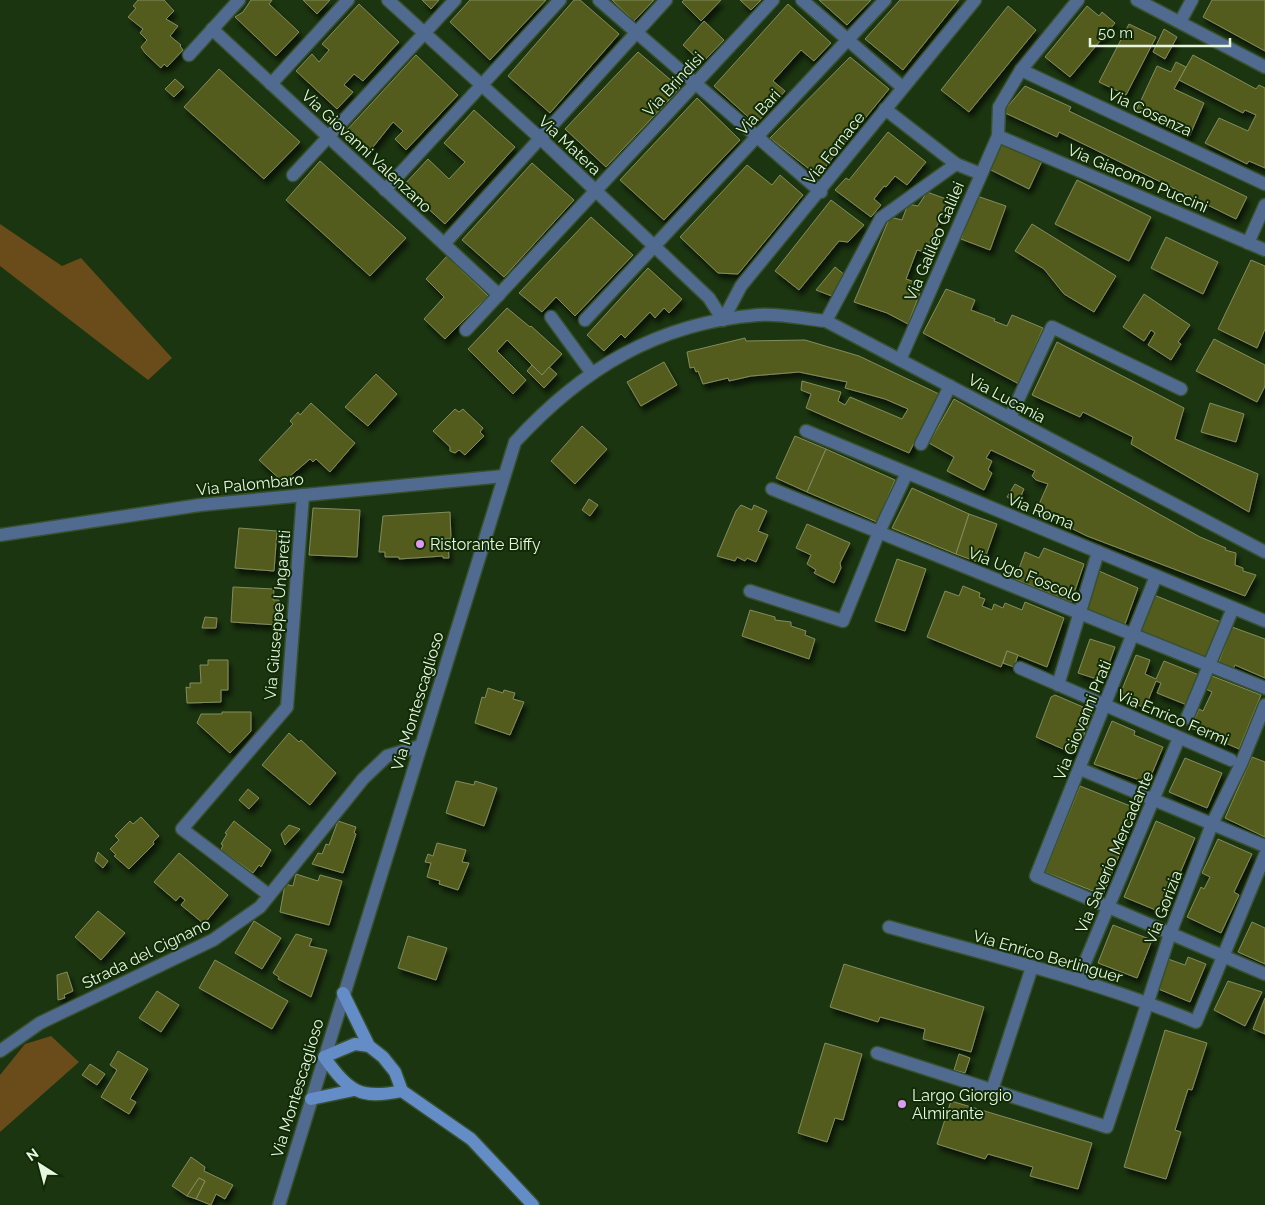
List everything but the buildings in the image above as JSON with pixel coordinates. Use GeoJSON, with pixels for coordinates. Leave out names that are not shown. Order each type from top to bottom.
{"type":"FeatureCollection","features":[{"type":"Feature","properties":{"kind":"main road"},"geometry":{"type":"LineString","coordinates":[[343,993],[369,1046],[383,1057],[395,1072],[402,1091],[471,1139],[533,1205]]}},
{"type":"Feature","properties":{"kind":"main road"},"geometry":{"type":"LineString","coordinates":[[354,1090],[338,1075],[324,1057],[355,1044],[369,1046]]}},
{"type":"Feature","properties":{"kind":"main road"},"geometry":{"type":"LineString","coordinates":[[311,1099],[354,1090],[377,1096],[402,1091]]}},
{"type":"Feature","properties":{"kind":"street"},"geometry":{"type":"LineString","coordinates":[[189,55],[240,0]]}},
{"type":"Feature","properties":{"kind":"street"},"geometry":{"type":"LineString","coordinates":[[271,84],[348,0]]}},
{"type":"Feature","properties":{"kind":"street","name":"Via Matera"},"geometry":{"type":"LineString","coordinates":[[388,0],[541,139],[709,298],[723,320]]}},
{"type":"Feature","properties":{"kind":"street"},"geometry":{"type":"LineString","coordinates":[[293,175],[455,0]]}},
{"type":"Feature","properties":{"kind":"street"},"geometry":{"type":"LineString","coordinates":[[385,190],[560,0]]}},
{"type":"Feature","properties":{"kind":"street"},"geometry":{"type":"LineString","coordinates":[[599,0],[820,192]]}},
{"type":"Feature","properties":{"kind":"street"},"geometry":{"type":"LineString","coordinates":[[444,244],[666,0]]}},
{"type":"Feature","properties":{"kind":"street","name":"Via Brindisi"},"geometry":{"type":"LineString","coordinates":[[466,330],[774,0]]}},
{"type":"Feature","properties":{"kind":"street"},"geometry":{"type":"LineString","coordinates":[[802,0],[902,87]]}},
{"type":"Feature","properties":{"kind":"street","name":"Via Bari"},"geometry":{"type":"LineString","coordinates":[[585,320],[885,0]]}},
{"type":"Feature","properties":{"kind":"street","name":"Via Fornace"},"geometry":{"type":"LineString","coordinates":[[723,320],[741,286],[820,192],[885,108],[975,0]]}},
{"type":"Feature","properties":{"kind":"street"},"geometry":{"type":"LineString","coordinates":[[998,136],[999,107],[1021,70],[1078,0]]}},
{"type":"Feature","properties":{"kind":"street"},"geometry":{"type":"LineString","coordinates":[[1137,0],[1265,67]]}},
{"type":"Feature","properties":{"kind":"street"},"geometry":{"type":"LineString","coordinates":[[1180,22],[1192,0]]}},
{"type":"Feature","properties":{"kind":"street","name":"Via Giovanni Valenzano"},"geometry":{"type":"LineString","coordinates":[[212,29],[499,295]]}},
{"type":"Feature","properties":{"kind":"street","name":"Via Cosenza"},"geometry":{"type":"LineString","coordinates":[[1021,70],[1265,184]]}},
{"type":"Feature","properties":{"kind":"street"},"geometry":{"type":"LineString","coordinates":[[885,108],[956,164],[981,174]]}},
{"type":"Feature","properties":{"kind":"street","name":"Via Galileo Galilei"},"geometry":{"type":"LineString","coordinates":[[900,360],[998,136]]}},
{"type":"Feature","properties":{"kind":"street","name":"Via Giacomo Puccini"},"geometry":{"type":"LineString","coordinates":[[998,136],[1265,250]]}},
{"type":"Feature","properties":{"kind":"street"},"geometry":{"type":"LineString","coordinates":[[826,321],[881,218],[956,164]]}},
{"type":"Feature","properties":{"kind":"street"},"geometry":{"type":"LineString","coordinates":[[1248,243],[1265,206]]}},
{"type":"Feature","properties":{"kind":"street","name":"Via Lucania"},"geometry":{"type":"LineString","coordinates":[[723,320],[760,315],[826,321],[1265,552]]}},
{"type":"Feature","properties":{"kind":"street"},"geometry":{"type":"LineString","coordinates":[[551,317],[591,372]]}},
{"type":"Feature","properties":{"kind":"street","name":"Via Montescaglioso"},"geometry":{"type":"LineString","coordinates":[[279,1205],[343,993],[515,442],[544,410],[591,372],[640,345],[682,329],[723,320]]}},
{"type":"Feature","properties":{"kind":"street"},"geometry":{"type":"LineString","coordinates":[[1010,418],[1052,327],[1180,388]]}},
{"type":"Feature","properties":{"kind":"street"},"geometry":{"type":"LineString","coordinates":[[921,444],[950,386]]}},
{"type":"Feature","properties":{"kind":"street","name":"Via Roma"},"geometry":{"type":"LineString","coordinates":[[806,431],[1265,622]]}},
{"type":"Feature","properties":{"kind":"street"},"geometry":{"type":"LineString","coordinates":[[750,592],[843,621],[879,532],[907,473]]}},
{"type":"Feature","properties":{"kind":"street","name":"Via Palombaro"},"geometry":{"type":"LineString","coordinates":[[0,535],[200,505],[504,476]]}},
{"type":"Feature","properties":{"kind":"street","name":"Via Ugo Foscolo"},"geometry":{"type":"LineString","coordinates":[[772,489],[1265,688]]}},
{"type":"Feature","properties":{"kind":"street","name":"Via Giuseppe Ungaretti"},"geometry":{"type":"LineString","coordinates":[[269,896],[182,829],[287,707],[302,495]]}},
{"type":"Feature","properties":{"kind":"street"},"geometry":{"type":"LineString","coordinates":[[1058,685],[1098,552]]}},
{"type":"Feature","properties":{"kind":"street","name":"Via Giovanni Prati"},"geometry":{"type":"LineString","coordinates":[[1109,908],[1036,876],[1106,706],[1156,576]]}},
{"type":"Feature","properties":{"kind":"street"},"geometry":{"type":"LineString","coordinates":[[1187,718],[1233,608]]}},
{"type":"Feature","properties":{"kind":"street","name":"Via Enrico Fermi"},"geometry":{"type":"LineString","coordinates":[[1020,668],[1231,760]]}},
{"type":"Feature","properties":{"kind":"street","name":"Via Gorizia"},"geometry":{"type":"LineString","coordinates":[[992,1090],[1107,1127],[1146,1001],[1170,934],[1212,824],[1241,764],[1265,705]]}},
{"type":"Feature","properties":{"kind":"street","name":"Via Saverio Mercadante"},"geometry":{"type":"LineString","coordinates":[[1078,980],[1179,738]]}},
{"type":"Feature","properties":{"kind":"street","name":"Strada del Cignano"},"geometry":{"type":"LineString","coordinates":[[0,1051],[40,1022],[213,940],[260,907],[363,779],[387,756],[420,746]]}},
{"type":"Feature","properties":{"kind":"street"},"geometry":{"type":"LineString","coordinates":[[1080,769],[1265,846]]}},
{"type":"Feature","properties":{"kind":"street"},"geometry":{"type":"LineString","coordinates":[[1223,957],[1265,855]]}},
{"type":"Feature","properties":{"kind":"street"},"geometry":{"type":"LineString","coordinates":[[1109,908],[1265,974]]}},
{"type":"Feature","properties":{"kind":"street","name":"Via Enrico Berlinguer"},"geometry":{"type":"LineString","coordinates":[[889,927],[1146,1001],[1196,1022],[1223,957]]}},
{"type":"Feature","properties":{"kind":"street"},"geometry":{"type":"LineString","coordinates":[[877,1053],[992,1090],[1032,968]]}},
{"type":"Feature","properties":{"kind":"shaded area"},"geometry":{"type":"Polygon","coordinates":[[[0,224],[62,266],[81,258],[172,358],[148,380],[0,266],[0,224]]]}},
{"type":"Feature","properties":{"kind":"shaded area"},"geometry":{"type":"Polygon","coordinates":[[[51,1036],[79,1062],[0,1132],[0,1075],[25,1044],[51,1036]]]}},
{"type":"Feature","properties":{"kind":"place","name":"Ristorante Biffy"},"geometry":{"type":"Point","coordinates":[420,544]}},
{"type":"Feature","properties":{"kind":"place","name":"Largo Giorgio Almirante"},"geometry":{"type":"Point","coordinates":[902,1104]}}]}
